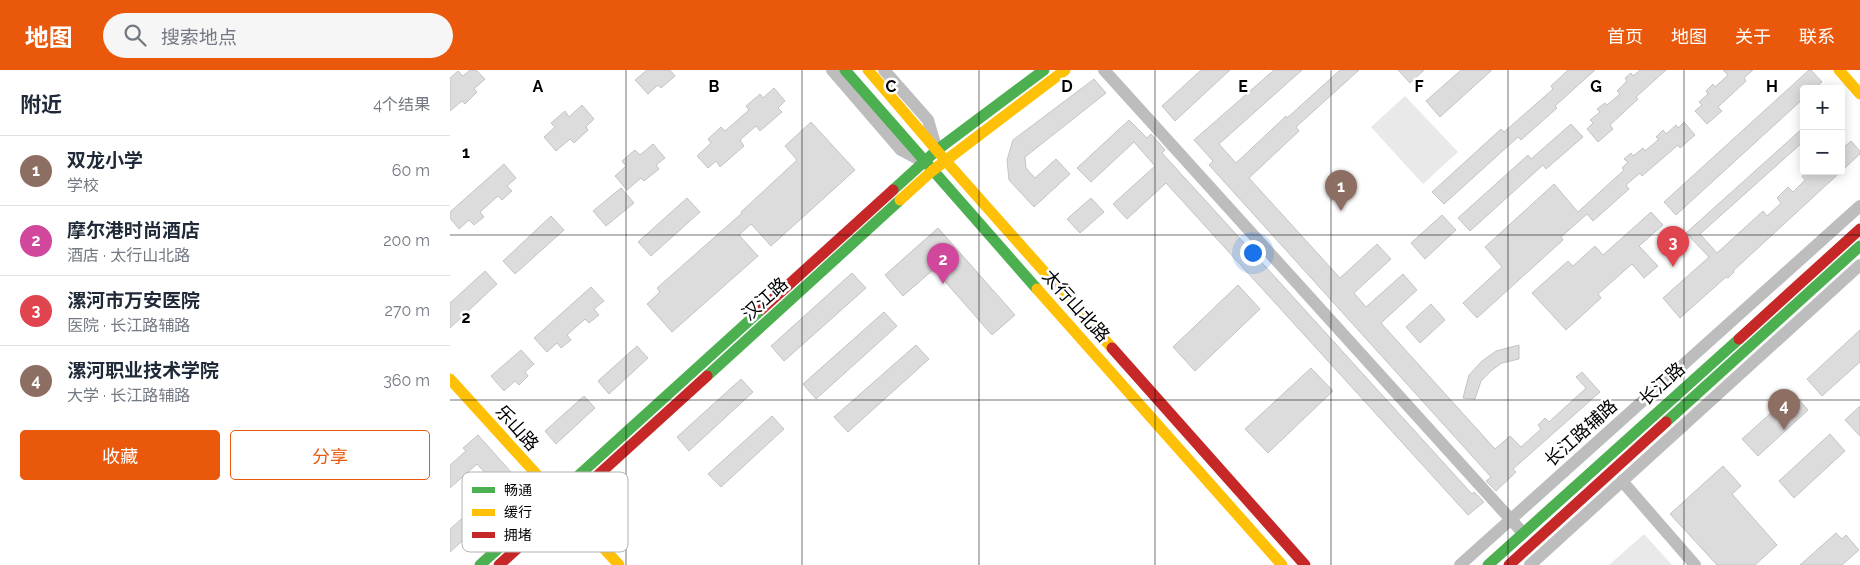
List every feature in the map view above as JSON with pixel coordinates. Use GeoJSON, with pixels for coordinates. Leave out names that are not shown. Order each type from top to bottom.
{"type":"FeatureCollection","features":[{"type":"Feature","properties":{"kind":"main road","name":"太行山北路"},"geometry":{"type":"LineString","coordinates":[[844,70],[1282,565]]}},
{"type":"Feature","properties":{"kind":"main road","name":"太行山北路"},"geometry":{"type":"LineString","coordinates":[[868,70],[941,155],[1305,565]]}},
{"type":"Feature","properties":{"kind":"main road","name":"汉江路"},"geometry":{"type":"LineString","coordinates":[[584,472],[928,166],[1044,70]]}},
{"type":"Feature","properties":{"kind":"main road","name":"汉江路"},"geometry":{"type":"LineString","coordinates":[[941,155],[1065,70]]}},
{"type":"Feature","properties":{"kind":"main road"},"geometry":{"type":"LineString","coordinates":[[1839,70],[1860,94]]}},
{"type":"Feature","properties":{"kind":"main road","name":"汉江路"},"geometry":{"type":"LineString","coordinates":[[600,472],[928,166]]}},
{"type":"Feature","properties":{"kind":"main road","name":"长江路"},"geometry":{"type":"LineString","coordinates":[[1488,565],[1860,228]]}},
{"type":"Feature","properties":{"kind":"main road","name":"长江路"},"geometry":{"type":"LineString","coordinates":[[1509,565],[1860,246]]}},
{"type":"Feature","properties":{"kind":"main road","name":"乐山路"},"geometry":{"type":"LineString","coordinates":[[450,380],[533,472]]}},
{"type":"Feature","properties":{"kind":"main road","name":"汉江路"},"geometry":{"type":"LineString","coordinates":[[480,565],[495,552]]}},
{"type":"Feature","properties":{"kind":"main road","name":"汉江路"},"geometry":{"type":"LineString","coordinates":[[499,565],[513,552]]}},
{"type":"Feature","properties":{"kind":"main road","name":"乐山路"},"geometry":{"type":"LineString","coordinates":[[607,552],[619,565]]}},
{"type":"Feature","properties":{"kind":"street"},"geometry":{"type":"LineString","coordinates":[[832,70],[900,150],[928,166]]}},
{"type":"Feature","properties":{"kind":"street"},"geometry":{"type":"LineString","coordinates":[[884,70],[928,120],[941,155]]}},
{"type":"Feature","properties":{"kind":"street"},"geometry":{"type":"LineString","coordinates":[[1104,70],[1523,533]]}},
{"type":"Feature","properties":{"kind":"street","name":"长江路辅路"},"geometry":{"type":"LineString","coordinates":[[1460,565],[1860,206]]}},
{"type":"Feature","properties":{"kind":"street"},"geometry":{"type":"LineString","coordinates":[[1530,565],[1860,265]]}},
{"type":"Feature","properties":{"kind":"street"},"geometry":{"type":"LineString","coordinates":[[1622,482],[1695,565]]}},
{"type":"Feature","properties":{"kind":"shaded area"},"geometry":{"type":"Polygon","coordinates":[[[1405,96],[1458,152],[1423,184],[1371,127],[1405,96]]]}},
{"type":"Feature","properties":{"kind":"shaded area"},"geometry":{"type":"Polygon","coordinates":[[[1644,534],[1672,565],[1609,565],[1644,534]]]}},
{"type":"Feature","properties":{"kind":"building"},"geometry":{"type":"Polygon","coordinates":[[[470,70],[476,70],[485,79],[474,89],[477,92],[465,104],[462,101],[450,111],[450,78],[458,71],[463,76],[470,70]]]}},
{"type":"Feature","properties":{"kind":"building"},"geometry":{"type":"Polygon","coordinates":[[[647,70],[670,70],[675,76],[661,88],[658,85],[648,94],[635,80],[647,70]]]}},
{"type":"Feature","properties":{"kind":"building"},"geometry":{"type":"Polygon","coordinates":[[[1201,70],[1230,70],[1175,121],[1162,106],[1201,70]]]}},
{"type":"Feature","properties":{"kind":"building"},"geometry":{"type":"Polygon","coordinates":[[[1274,70],[1302,70],[1219,144],[1236,163],[1286,116],[1287,118],[1340,70],[1359,70],[1296,127],[1299,131],[1249,178],[1340,278],[1377,244],[1391,259],[1354,293],[1366,307],[1403,274],[1417,290],[1381,323],[1495,449],[1510,436],[1521,447],[1541,429],[1538,425],[1545,418],[1549,422],[1586,388],[1576,377],[1582,372],[1600,392],[1513,469],[1516,472],[1496,491],[1486,481],[1491,477],[1209,165],[1213,161],[1194,140],[1274,70]]]}},
{"type":"Feature","properties":{"kind":"building"},"geometry":{"type":"Polygon","coordinates":[[[1398,70],[1424,70],[1410,83],[1398,70]]]}},
{"type":"Feature","properties":{"kind":"building"},"geometry":{"type":"Polygon","coordinates":[[[1461,70],[1492,70],[1440,117],[1426,101],[1461,70]]]}},
{"type":"Feature","properties":{"kind":"building"},"geometry":{"type":"Polygon","coordinates":[[[1568,70],[1595,70],[1521,140],[1518,137],[1444,204],[1432,192],[1501,129],[1504,132],[1553,89],[1551,86],[1568,70]]]}},
{"type":"Feature","properties":{"kind":"building"},"geometry":{"type":"Polygon","coordinates":[[[1640,70],[1666,70],[1636,97],[1638,99],[1610,125],[1613,129],[1598,142],[1587,129],[1593,123],[1590,120],[1600,112],[1597,109],[1605,103],[1607,105],[1620,94],[1617,91],[1627,81],[1625,78],[1631,73],[1633,76],[1640,70]]]}},
{"type":"Feature","properties":{"kind":"building"},"geometry":{"type":"Polygon","coordinates":[[[1723,70],[1753,70],[1744,78],[1746,81],[1718,107],[1722,111],[1707,124],[1695,111],[1702,105],[1699,102],[1708,94],[1706,91],[1713,84],[1715,87],[1728,75],[1723,70]]]}},
{"type":"Feature","properties":{"kind":"building"},"geometry":{"type":"Polygon","coordinates":[[[1809,70],[1822,82],[1819,85],[1800,85],[1800,102],[1676,215],[1664,202],[1809,70]]]}},
{"type":"Feature","properties":{"kind":"building"},"geometry":{"type":"Polygon","coordinates":[[[1094,79],[1106,93],[1025,157],[1026,168],[1035,178],[1056,159],[1070,174],[1034,207],[1009,180],[1007,160],[1013,140],[1094,79]]]}},
{"type":"Feature","properties":{"kind":"building"},"geometry":{"type":"Polygon","coordinates":[[[774,88],[785,101],[778,108],[782,112],[760,131],[756,126],[740,140],[744,146],[720,167],[716,161],[708,168],[697,156],[711,143],[708,139],[721,127],[725,131],[749,110],[746,106],[760,94],[763,98],[774,88]]]}},
{"type":"Feature","properties":{"kind":"building"},"geometry":{"type":"Polygon","coordinates":[[[582,105],[594,119],[586,127],[588,130],[574,143],[570,139],[556,151],[544,137],[555,127],[551,123],[565,111],[569,117],[582,105]]]}},
{"type":"Feature","properties":{"kind":"building"},"geometry":{"type":"Polygon","coordinates":[[[1129,120],[1147,138],[1151,134],[1165,150],[1162,153],[1472,494],[1474,492],[1484,502],[1468,515],[1166,183],[1127,219],[1113,204],[1155,166],[1134,142],[1091,182],[1077,168],[1129,120]]]}},
{"type":"Feature","properties":{"kind":"building"},"geometry":{"type":"Polygon","coordinates":[[[811,122],[855,170],[771,246],[751,224],[739,235],[758,256],[672,332],[647,304],[660,292],[657,288],[742,213],[797,160],[785,146],[811,122]]]}},
{"type":"Feature","properties":{"kind":"building"},"geometry":{"type":"Polygon","coordinates":[[[1684,122],[1695,135],[1680,148],[1678,145],[1642,176],[1640,173],[1626,185],[1629,189],[1593,221],[1587,214],[1561,237],[1563,240],[1477,318],[1463,303],[1502,267],[1485,247],[1554,184],[1578,212],[1624,170],[1622,168],[1628,162],[1624,159],[1631,153],[1633,156],[1643,148],[1645,151],[1659,139],[1656,137],[1663,130],[1666,134],[1676,125],[1678,128],[1684,122]]]}},
{"type":"Feature","properties":{"kind":"building"},"geometry":{"type":"Polygon","coordinates":[[[1571,124],[1583,137],[1546,169],[1543,165],[1470,231],[1458,218],[1528,155],[1531,159],[1571,124]]]}},
{"type":"Feature","properties":{"kind":"building"},"geometry":{"type":"Polygon","coordinates":[[[1800,131],[1800,145],[1700,234],[1717,253],[1763,211],[1767,216],[1781,203],[1777,198],[1788,187],[1793,192],[1805,180],[1803,175],[1837,175],[1733,271],[1728,278],[1726,277],[1680,318],[1663,298],[1709,257],[1686,233],[1800,131]]]}},
{"type":"Feature","properties":{"kind":"building"},"geometry":{"type":"Polygon","coordinates":[[[1851,141],[1860,151],[1860,154],[1845,168],[1845,146],[1851,141]]]}},
{"type":"Feature","properties":{"kind":"building"},"geometry":{"type":"Polygon","coordinates":[[[653,144],[665,158],[656,165],[659,169],[644,181],[641,178],[627,190],[615,176],[626,166],[622,161],[635,150],[640,155],[653,144]]]}},
{"type":"Feature","properties":{"kind":"building"},"geometry":{"type":"Polygon","coordinates":[[[504,164],[516,178],[507,186],[512,191],[502,200],[498,196],[480,212],[484,217],[474,225],[469,220],[459,229],[450,218],[450,212],[504,164]]]}},
{"type":"Feature","properties":{"kind":"building"},"geometry":{"type":"Polygon","coordinates":[[[621,188],[634,203],[606,226],[593,211],[621,188]]]}},
{"type":"Feature","properties":{"kind":"building"},"geometry":{"type":"Polygon","coordinates":[[[687,198],[700,212],[651,256],[638,242],[687,198]]]}},
{"type":"Feature","properties":{"kind":"building"},"geometry":{"type":"Polygon","coordinates":[[[1091,198],[1104,212],[1080,233],[1067,219],[1091,198]]]}},
{"type":"Feature","properties":{"kind":"building"},"geometry":{"type":"Polygon","coordinates":[[[1651,212],[1663,225],[1639,246],[1658,266],[1644,278],[1632,264],[1598,294],[1601,298],[1566,330],[1532,293],[1568,261],[1573,266],[1595,246],[1603,255],[1651,212]]]}},
{"type":"Feature","properties":{"kind":"building"},"geometry":{"type":"Polygon","coordinates":[[[1442,215],[1456,230],[1425,259],[1411,243],[1442,215]]]}},
{"type":"Feature","properties":{"kind":"building"},"geometry":{"type":"Polygon","coordinates":[[[551,216],[564,230],[515,274],[503,261],[551,216]]]}},
{"type":"Feature","properties":{"kind":"building"},"geometry":{"type":"Polygon","coordinates":[[[938,228],[1015,315],[992,335],[934,269],[903,296],[885,275],[938,228]]]}},
{"type":"Feature","properties":{"kind":"building"},"geometry":{"type":"Polygon","coordinates":[[[485,271],[497,284],[450,328],[450,303],[485,271]]]}},
{"type":"Feature","properties":{"kind":"building"},"geometry":{"type":"Polygon","coordinates":[[[852,273],[866,288],[784,361],[771,346],[852,273]]]}},
{"type":"Feature","properties":{"kind":"building"},"geometry":{"type":"Polygon","coordinates":[[[1238,285],[1260,309],[1195,371],[1173,347],[1238,285]]]}},
{"type":"Feature","properties":{"kind":"building"},"geometry":{"type":"Polygon","coordinates":[[[591,287],[604,301],[594,309],[599,315],[589,323],[585,319],[567,335],[571,340],[561,348],[557,343],[547,352],[534,338],[591,287]]]}},
{"type":"Feature","properties":{"kind":"building"},"geometry":{"type":"Polygon","coordinates":[[[1431,304],[1445,320],[1420,343],[1406,327],[1431,304]]]}},
{"type":"Feature","properties":{"kind":"building"},"geometry":{"type":"Polygon","coordinates":[[[884,312],[897,326],[816,399],[803,384],[884,312]]]}},
{"type":"Feature","properties":{"kind":"building"},"geometry":{"type":"Polygon","coordinates":[[[1860,330],[1860,362],[1822,396],[1807,379],[1860,330]]]}},
{"type":"Feature","properties":{"kind":"building"},"geometry":{"type":"Polygon","coordinates":[[[916,345],[929,359],[848,432],[834,417],[916,345]]]}},
{"type":"Feature","properties":{"kind":"building"},"geometry":{"type":"Polygon","coordinates":[[[1519,345],[1519,359],[1502,363],[1492,370],[1481,381],[1475,399],[1463,398],[1469,375],[1482,361],[1496,351],[1519,345]]]}},
{"type":"Feature","properties":{"kind":"building"},"geometry":{"type":"Polygon","coordinates":[[[637,346],[648,358],[609,394],[598,381],[637,346]]]}},
{"type":"Feature","properties":{"kind":"building"},"geometry":{"type":"Polygon","coordinates":[[[521,350],[534,364],[525,372],[528,376],[519,385],[515,381],[504,391],[491,376],[521,350]]]}},
{"type":"Feature","properties":{"kind":"building"},"geometry":{"type":"Polygon","coordinates":[[[1311,368],[1333,391],[1268,453],[1245,429],[1311,368]]]}},
{"type":"Feature","properties":{"kind":"building"},"geometry":{"type":"Polygon","coordinates":[[[741,379],[753,392],[689,451],[677,437],[741,379]]]}},
{"type":"Feature","properties":{"kind":"building"},"geometry":{"type":"Polygon","coordinates":[[[1793,393],[1808,410],[1758,456],[1742,439],[1793,393]]]}},
{"type":"Feature","properties":{"kind":"building"},"geometry":{"type":"Polygon","coordinates":[[[584,396],[595,408],[556,444],[545,431],[584,396]]]}},
{"type":"Feature","properties":{"kind":"building"},"geometry":{"type":"Polygon","coordinates":[[[1860,406],[1860,436],[1845,420],[1860,406]]]}},
{"type":"Feature","properties":{"kind":"building"},"geometry":{"type":"Polygon","coordinates":[[[772,416],[784,429],[721,487],[708,474],[772,416]]]}},
{"type":"Feature","properties":{"kind":"building"},"geometry":{"type":"Polygon","coordinates":[[[1830,434],[1845,451],[1794,498],[1779,481],[1830,434]]]}},
{"type":"Feature","properties":{"kind":"building"},"geometry":{"type":"Polygon","coordinates":[[[478,435],[511,472],[484,472],[477,464],[468,472],[462,472],[462,477],[450,488],[450,465],[466,451],[463,448],[478,435]]]}},
{"type":"Feature","properties":{"kind":"building"},"geometry":{"type":"Polygon","coordinates":[[[1723,466],[1741,486],[1732,494],[1777,545],[1755,565],[1717,565],[1670,514],[1723,466]]]}},
{"type":"Feature","properties":{"kind":"building"},"geometry":{"type":"Polygon","coordinates":[[[462,518],[462,541],[450,552],[450,529],[462,518]]]}},
{"type":"Feature","properties":{"kind":"building"},"geometry":{"type":"Polygon","coordinates":[[[1836,533],[1842,539],[1846,535],[1859,550],[1842,565],[1800,565],[1836,533]]]}},
{"type":"Feature","properties":{"kind":"traffic: fast"},"geometry":{"type":"LineString","coordinates":[[845,70],[1037,289]]}},
{"type":"Feature","properties":{"kind":"traffic: fast"},"geometry":{"type":"LineString","coordinates":[[893,190],[937,150],[1044,70]]}},
{"type":"Feature","properties":{"kind":"traffic: fast"},"geometry":{"type":"LineString","coordinates":[[707,376],[900,200]]}},
{"type":"Feature","properties":{"kind":"traffic: fast"},"geometry":{"type":"LineString","coordinates":[[1666,422],[1860,246]]}},
{"type":"Feature","properties":{"kind":"traffic: fast"},"geometry":{"type":"LineString","coordinates":[[582,472],[762,309]]}},
{"type":"Feature","properties":{"kind":"traffic: fast"},"geometry":{"type":"LineString","coordinates":[[1488,565],[1739,339]]}},
{"type":"Feature","properties":{"kind":"traffic: fast"},"geometry":{"type":"LineString","coordinates":[[480,565],[494,552]]}},
{"type":"Feature","properties":{"kind":"traffic: slow"},"geometry":{"type":"LineString","coordinates":[[868,70],[1112,348]]}},
{"type":"Feature","properties":{"kind":"traffic: slow"},"geometry":{"type":"LineString","coordinates":[[900,200],[932,171],[1065,70]]}},
{"type":"Feature","properties":{"kind":"traffic: slow"},"geometry":{"type":"LineString","coordinates":[[1839,70],[1860,94]]}},
{"type":"Feature","properties":{"kind":"traffic: slow"},"geometry":{"type":"LineString","coordinates":[[1037,289],[1282,565]]}},
{"type":"Feature","properties":{"kind":"traffic: slow"},"geometry":{"type":"LineString","coordinates":[[450,379],[534,472]]}},
{"type":"Feature","properties":{"kind":"traffic: slow"},"geometry":{"type":"LineString","coordinates":[[607,552],[619,565]]}},
{"type":"Feature","properties":{"kind":"traffic: jam"},"geometry":{"type":"LineString","coordinates":[[762,309],[893,190]]}},
{"type":"Feature","properties":{"kind":"traffic: jam"},"geometry":{"type":"LineString","coordinates":[[1739,339],[1860,229]]}},
{"type":"Feature","properties":{"kind":"traffic: jam"},"geometry":{"type":"LineString","coordinates":[[1112,348],[1305,565]]}},
{"type":"Feature","properties":{"kind":"traffic: jam"},"geometry":{"type":"LineString","coordinates":[[601,472],[707,376]]}},
{"type":"Feature","properties":{"kind":"traffic: jam"},"geometry":{"type":"LineString","coordinates":[[1509,565],[1666,422]]}},
{"type":"Feature","properties":{"kind":"traffic: jam"},"geometry":{"type":"LineString","coordinates":[[499,565],[513,552]]}},
{"type":"Feature","properties":{"kind":"place","name":"双龙小学"},"geometry":{"type":"Point","coordinates":[1341,211]}},
{"type":"Feature","properties":{"kind":"place","name":"漯河市万安医院"},"geometry":{"type":"Point","coordinates":[1673,267]}},
{"type":"Feature","properties":{"kind":"place","name":"摩尔港时尚酒店"},"geometry":{"type":"Point","coordinates":[943,284]}},
{"type":"Feature","properties":{"kind":"place","name":"漯河职业技术学院"},"geometry":{"type":"Point","coordinates":[1784,430]}}]}
